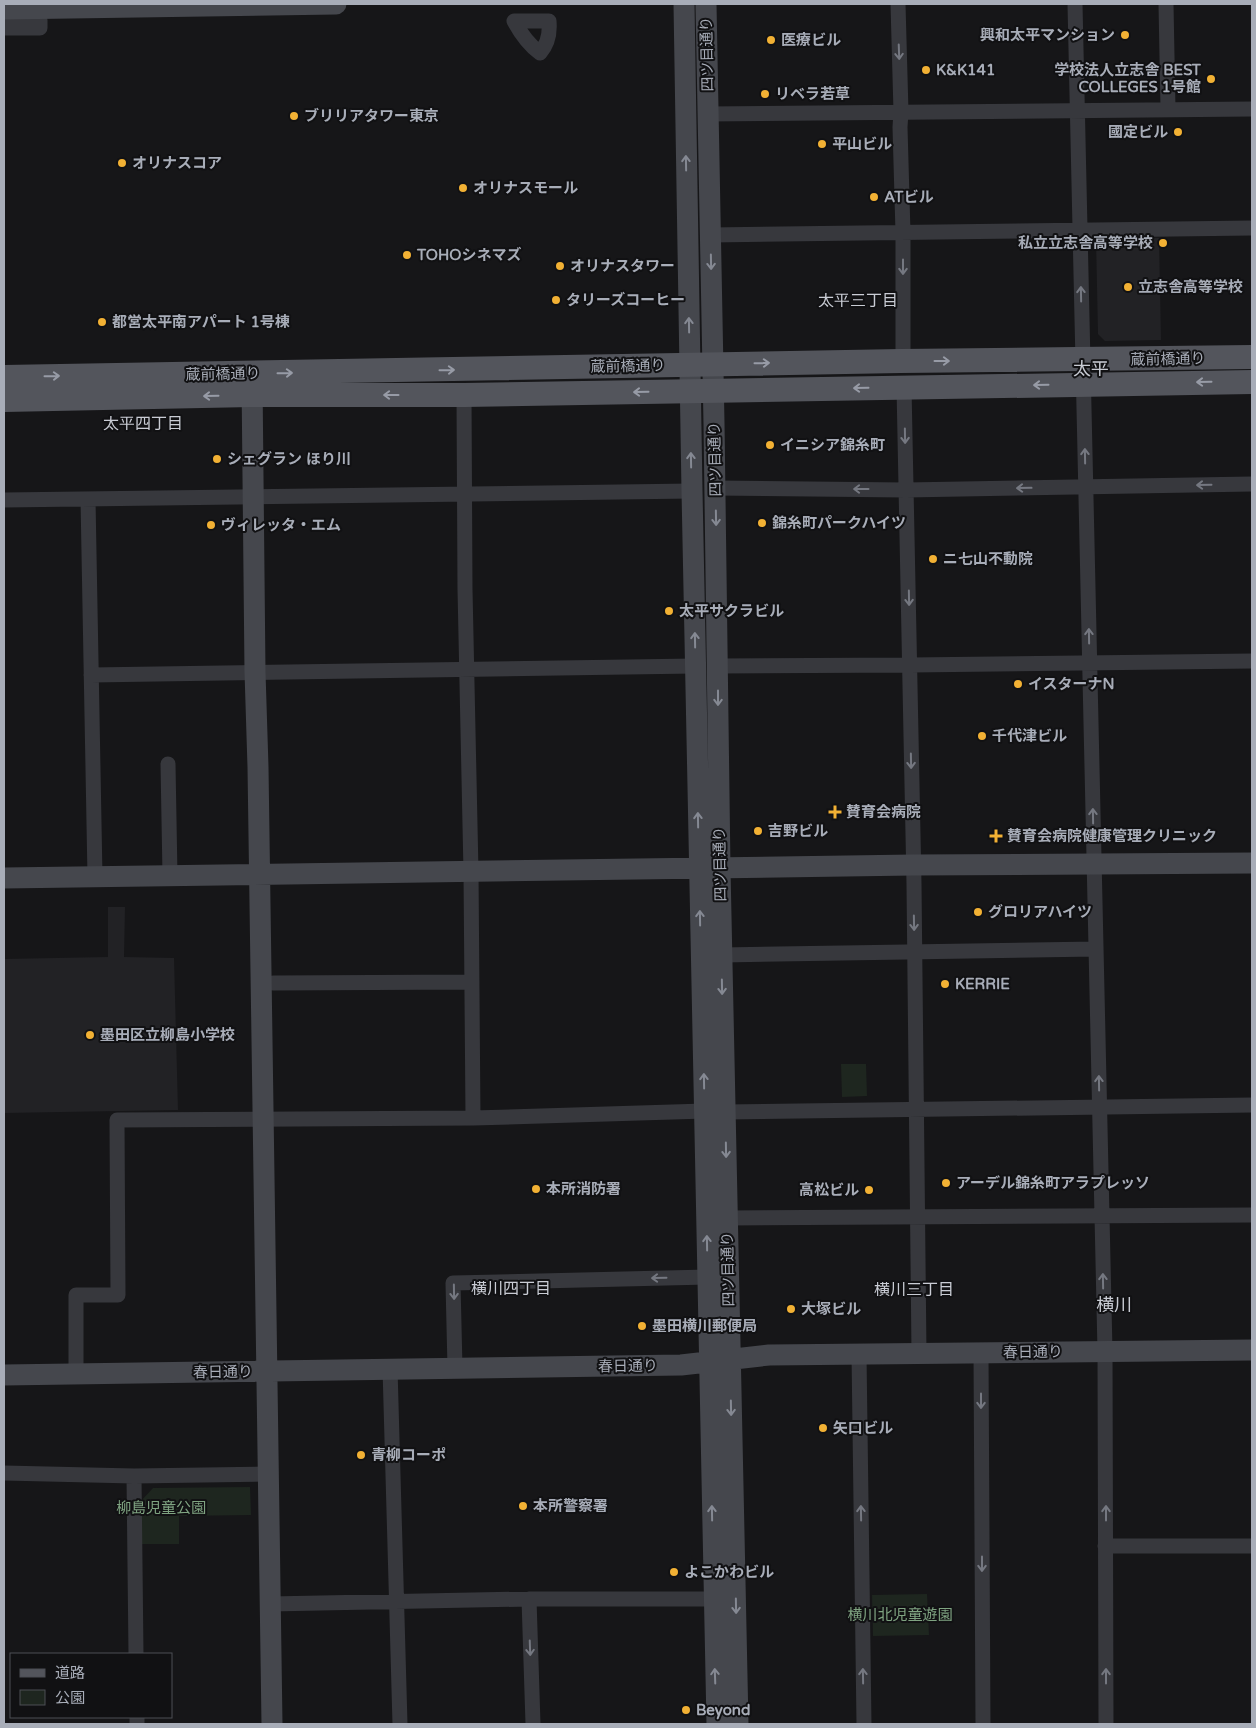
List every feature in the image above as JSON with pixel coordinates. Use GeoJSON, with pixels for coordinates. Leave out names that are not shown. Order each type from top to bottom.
{"type":"FeatureCollection","features":[{"type":"Feature","properties":{"kind":"main road","name":"蔵前橋通り"},"geometry":{"type":"LineString","coordinates":[[4,400],[252,384],[713,364],[1252,357]]}},
{"type":"Feature","properties":{"kind":"main road","name":"蔵前橋通り"},"geometry":{"type":"LineString","coordinates":[[4,377],[252,384],[464,395],[1252,382]]}},
{"type":"Feature","properties":{"kind":"street"},"geometry":{"type":"LineString","coordinates":[[4,9],[336,4]]}},
{"type":"Feature","properties":{"kind":"street","name":"四ツ目通り"},"geometry":{"type":"LineString","coordinates":[[684,4],[699,869],[715,1112],[727,1218],[720,1361],[713,1599],[717,1724]]}},
{"type":"Feature","properties":{"kind":"street","name":"四ツ目通り"},"geometry":{"type":"LineString","coordinates":[[706,4],[722,955],[708,1277],[720,1361],[738,1724]]}},
{"type":"Feature","properties":{"kind":"street"},"geometry":{"type":"LineString","coordinates":[[898,4],[903,233],[903,361]]}},
{"type":"Feature","properties":{"kind":"street"},"geometry":{"type":"LineString","coordinates":[[1075,4],[1105,1351],[1106,1724]]}},
{"type":"Feature","properties":{"kind":"street"},"geometry":{"type":"LineString","coordinates":[[1166,4],[1168,109]]}},
{"type":"Feature","properties":{"kind":"street"},"geometry":{"type":"LineString","coordinates":[[4,20],[40,20],[40,28],[4,28]]}},
{"type":"Feature","properties":{"kind":"street"},"geometry":{"type":"LineString","coordinates":[[707,114],[1252,109]]}},
{"type":"Feature","properties":{"kind":"street"},"geometry":{"type":"LineString","coordinates":[[710,235],[1252,228]]}},
{"type":"Feature","properties":{"kind":"street"},"geometry":{"type":"LineString","coordinates":[[252,384],[272,1724]]}},
{"type":"Feature","properties":{"kind":"street"},"geometry":{"type":"LineString","coordinates":[[904,387],[910,665],[919,1353]]}},
{"type":"Feature","properties":{"kind":"street"},"geometry":{"type":"LineString","coordinates":[[464,395],[473,1118]]}},
{"type":"Feature","properties":{"kind":"street"},"geometry":{"type":"LineString","coordinates":[[715,488],[906,490],[1252,484]]}},
{"type":"Feature","properties":{"kind":"street"},"geometry":{"type":"LineString","coordinates":[[4,500],[692,491]]}},
{"type":"Feature","properties":{"kind":"street"},"geometry":{"type":"LineString","coordinates":[[88,499],[95,877]]}},
{"type":"Feature","properties":{"kind":"street"},"geometry":{"type":"LineString","coordinates":[[718,666],[1252,661]]}},
{"type":"Feature","properties":{"kind":"street"},"geometry":{"type":"LineString","coordinates":[[91,675],[695,666]]}},
{"type":"Feature","properties":{"kind":"street"},"geometry":{"type":"LineString","coordinates":[[168,764],[170,876]]}},
{"type":"Feature","properties":{"kind":"street"},"geometry":{"type":"LineString","coordinates":[[4,878],[913,865],[1252,863]]}},
{"type":"Feature","properties":{"kind":"street"},"geometry":{"type":"LineString","coordinates":[[722,955],[1096,949]]}},
{"type":"Feature","properties":{"kind":"street"},"geometry":{"type":"LineString","coordinates":[[273,983],[472,982]]}},
{"type":"Feature","properties":{"kind":"street"},"geometry":{"type":"LineString","coordinates":[[76,1374],[76,1295],[118,1295],[117,1120],[473,1118],[715,1112],[1252,1106]]}},
{"type":"Feature","properties":{"kind":"street"},"geometry":{"type":"LineString","coordinates":[[727,1218],[1252,1216]]}},
{"type":"Feature","properties":{"kind":"street"},"geometry":{"type":"LineString","coordinates":[[455,1368],[454,1283],[708,1277]]}},
{"type":"Feature","properties":{"kind":"street","name":"春日通り"},"geometry":{"type":"LineString","coordinates":[[4,1375],[680,1365],[769,1355],[1252,1350]]}},
{"type":"Feature","properties":{"kind":"street"},"geometry":{"type":"LineString","coordinates":[[981,1353],[983,1724]]}},
{"type":"Feature","properties":{"kind":"street"},"geometry":{"type":"LineString","coordinates":[[859,1354],[864,1724]]}},
{"type":"Feature","properties":{"kind":"street"},"geometry":{"type":"LineString","coordinates":[[390,1368],[400,1724]]}},
{"type":"Feature","properties":{"kind":"street"},"geometry":{"type":"LineString","coordinates":[[4,1473],[134,1476],[268,1474]]}},
{"type":"Feature","properties":{"kind":"street"},"geometry":{"type":"LineString","coordinates":[[134,1476],[136,1653]]}},
{"type":"Feature","properties":{"kind":"street"},"geometry":{"type":"LineString","coordinates":[[1106,1546],[1252,1546]]}},
{"type":"Feature","properties":{"kind":"street"},"geometry":{"type":"LineString","coordinates":[[270,1604],[528,1599],[713,1599]]}},
{"type":"Feature","properties":{"kind":"street"},"geometry":{"type":"LineString","coordinates":[[528,1599],[533,1724]]}},
{"type":"Feature","properties":{"kind":"shaded area","name":"立志舎高等学校"},"geometry":{"type":"Polygon","coordinates":[[[1159,238],[1161,340],[1105,341],[1098,334],[1096,239],[1159,238]]]}},
{"type":"Feature","properties":{"kind":"shaded area","name":"墨田区立柳島小学校"},"geometry":{"type":"Polygon","coordinates":[[[108,907],[125,907],[124,957],[174,958],[178,1110],[4,1113],[4,959],[108,957],[108,907]]]}},
{"type":"Feature","properties":{"kind":"green space"},"geometry":{"type":"Polygon","coordinates":[[[841,1064],[866,1064],[867,1096],[842,1097],[841,1064]]]}},
{"type":"Feature","properties":{"kind":"green space","name":"柳島児童公園"},"geometry":{"type":"Polygon","coordinates":[[[250,1487],[251,1515],[179,1516],[179,1544],[142,1544],[141,1501],[153,1488],[250,1487]]]}},
{"type":"Feature","properties":{"kind":"green space","name":"横川北児童遊園"},"geometry":{"type":"Polygon","coordinates":[[[927,1594],[929,1635],[873,1636],[872,1595],[927,1594]]]}},
{"type":"Feature","properties":{"kind":"place","name":"興和太平マンション"},"geometry":{"type":"Point","coordinates":[1125,35]}},
{"type":"Feature","properties":{"kind":"place","name":"医療ビル"},"geometry":{"type":"Point","coordinates":[771,40]}},
{"type":"Feature","properties":{"kind":"place","name":"K&K141"},"geometry":{"type":"Point","coordinates":[926,70]}},
{"type":"Feature","properties":{"kind":"place","name":"学校法人立志舎 BEST COLLEGES 1号館"},"geometry":{"type":"Point","coordinates":[1211,79]}},
{"type":"Feature","properties":{"kind":"place","name":"リベラ若草"},"geometry":{"type":"Point","coordinates":[765,94]}},
{"type":"Feature","properties":{"kind":"place","name":"ブリリアタワー東京"},"geometry":{"type":"Point","coordinates":[294,116]}},
{"type":"Feature","properties":{"kind":"place","name":"國定ビル"},"geometry":{"type":"Point","coordinates":[1178,132]}},
{"type":"Feature","properties":{"kind":"place","name":"平山ビル"},"geometry":{"type":"Point","coordinates":[822,144]}},
{"type":"Feature","properties":{"kind":"place","name":"オリナスコア"},"geometry":{"type":"Point","coordinates":[122,163]}},
{"type":"Feature","properties":{"kind":"place","name":"オリナスモール"},"geometry":{"type":"Point","coordinates":[463,188]}},
{"type":"Feature","properties":{"kind":"place","name":"ATビル"},"geometry":{"type":"Point","coordinates":[874,197]}},
{"type":"Feature","properties":{"kind":"place","name":"私立立志舎高等学校"},"geometry":{"type":"Point","coordinates":[1163,243]}},
{"type":"Feature","properties":{"kind":"place","name":"TOHOシネマズ"},"geometry":{"type":"Point","coordinates":[407,255]}},
{"type":"Feature","properties":{"kind":"place","name":"オリナスタワー"},"geometry":{"type":"Point","coordinates":[560,266]}},
{"type":"Feature","properties":{"kind":"place","name":"立志舎高等学校"},"geometry":{"type":"Point","coordinates":[1128,287]}},
{"type":"Feature","properties":{"kind":"place","name":"タリーズコーヒー"},"geometry":{"type":"Point","coordinates":[556,300]}},
{"type":"Feature","properties":{"kind":"place","name":"都営太平南アパート 1号棟"},"geometry":{"type":"Point","coordinates":[102,322]}},
{"type":"Feature","properties":{"kind":"place","name":"イニシア錦糸町"},"geometry":{"type":"Point","coordinates":[770,445]}},
{"type":"Feature","properties":{"kind":"place","name":"シェグラン ほり川"},"geometry":{"type":"Point","coordinates":[217,459]}},
{"type":"Feature","properties":{"kind":"place","name":"錦糸町パークハイツ"},"geometry":{"type":"Point","coordinates":[762,523]}},
{"type":"Feature","properties":{"kind":"place","name":"ヴィレッタ・エム"},"geometry":{"type":"Point","coordinates":[211,525]}},
{"type":"Feature","properties":{"kind":"place","name":"ニ七山不動院"},"geometry":{"type":"Point","coordinates":[933,559]}},
{"type":"Feature","properties":{"kind":"place","name":"太平サクラビル"},"geometry":{"type":"Point","coordinates":[669,611]}},
{"type":"Feature","properties":{"kind":"place","name":"イスターナN"},"geometry":{"type":"Point","coordinates":[1018,684]}},
{"type":"Feature","properties":{"kind":"place","name":"千代津ビル"},"geometry":{"type":"Point","coordinates":[982,736]}},
{"type":"Feature","properties":{"kind":"place","name":"賛育会病院"},"geometry":{"type":"Point","coordinates":[835,812]}},
{"type":"Feature","properties":{"kind":"place","name":"吉野ビル"},"geometry":{"type":"Point","coordinates":[758,831]}},
{"type":"Feature","properties":{"kind":"place","name":"賛育会病院健康管理クリニック"},"geometry":{"type":"Point","coordinates":[996,836]}},
{"type":"Feature","properties":{"kind":"place","name":"グロリアハイツ"},"geometry":{"type":"Point","coordinates":[978,912]}},
{"type":"Feature","properties":{"kind":"place","name":"KERRIE"},"geometry":{"type":"Point","coordinates":[945,984]}},
{"type":"Feature","properties":{"kind":"place","name":"墨田区立柳島小学校"},"geometry":{"type":"Point","coordinates":[90,1035]}},
{"type":"Feature","properties":{"kind":"place","name":"アーデル錦糸町アラプレッソ"},"geometry":{"type":"Point","coordinates":[946,1183]}},
{"type":"Feature","properties":{"kind":"place","name":"本所消防署"},"geometry":{"type":"Point","coordinates":[536,1189]}},
{"type":"Feature","properties":{"kind":"place","name":"高松ビル"},"geometry":{"type":"Point","coordinates":[869,1190]}},
{"type":"Feature","properties":{"kind":"place","name":"大塚ビル"},"geometry":{"type":"Point","coordinates":[791,1309]}},
{"type":"Feature","properties":{"kind":"place","name":"墨田横川郵便局"},"geometry":{"type":"Point","coordinates":[642,1326]}},
{"type":"Feature","properties":{"kind":"place","name":"矢口ビル"},"geometry":{"type":"Point","coordinates":[823,1428]}},
{"type":"Feature","properties":{"kind":"place","name":"青柳コーポ"},"geometry":{"type":"Point","coordinates":[361,1455]}},
{"type":"Feature","properties":{"kind":"place","name":"本所警察署"},"geometry":{"type":"Point","coordinates":[523,1506]}},
{"type":"Feature","properties":{"kind":"place","name":"よこかわビル"},"geometry":{"type":"Point","coordinates":[674,1572]}},
{"type":"Feature","properties":{"kind":"place","name":"Beyond"},"geometry":{"type":"Point","coordinates":[686,1710]}},
{"type":"Feature","properties":{"kind":"district","name":"太平三丁目"},"geometry":{"type":"Point","coordinates":[858,300]}},
{"type":"Feature","properties":{"kind":"district","name":"太平"},"geometry":{"type":"Point","coordinates":[1091,369]}},
{"type":"Feature","properties":{"kind":"district","name":"太平四丁目"},"geometry":{"type":"Point","coordinates":[143,423]}},
{"type":"Feature","properties":{"kind":"district","name":"横川四丁目"},"geometry":{"type":"Point","coordinates":[511,1288]}},
{"type":"Feature","properties":{"kind":"district","name":"横川三丁目"},"geometry":{"type":"Point","coordinates":[914,1289]}},
{"type":"Feature","properties":{"kind":"district","name":"横川"},"geometry":{"type":"Point","coordinates":[1114,1305]}}]}
